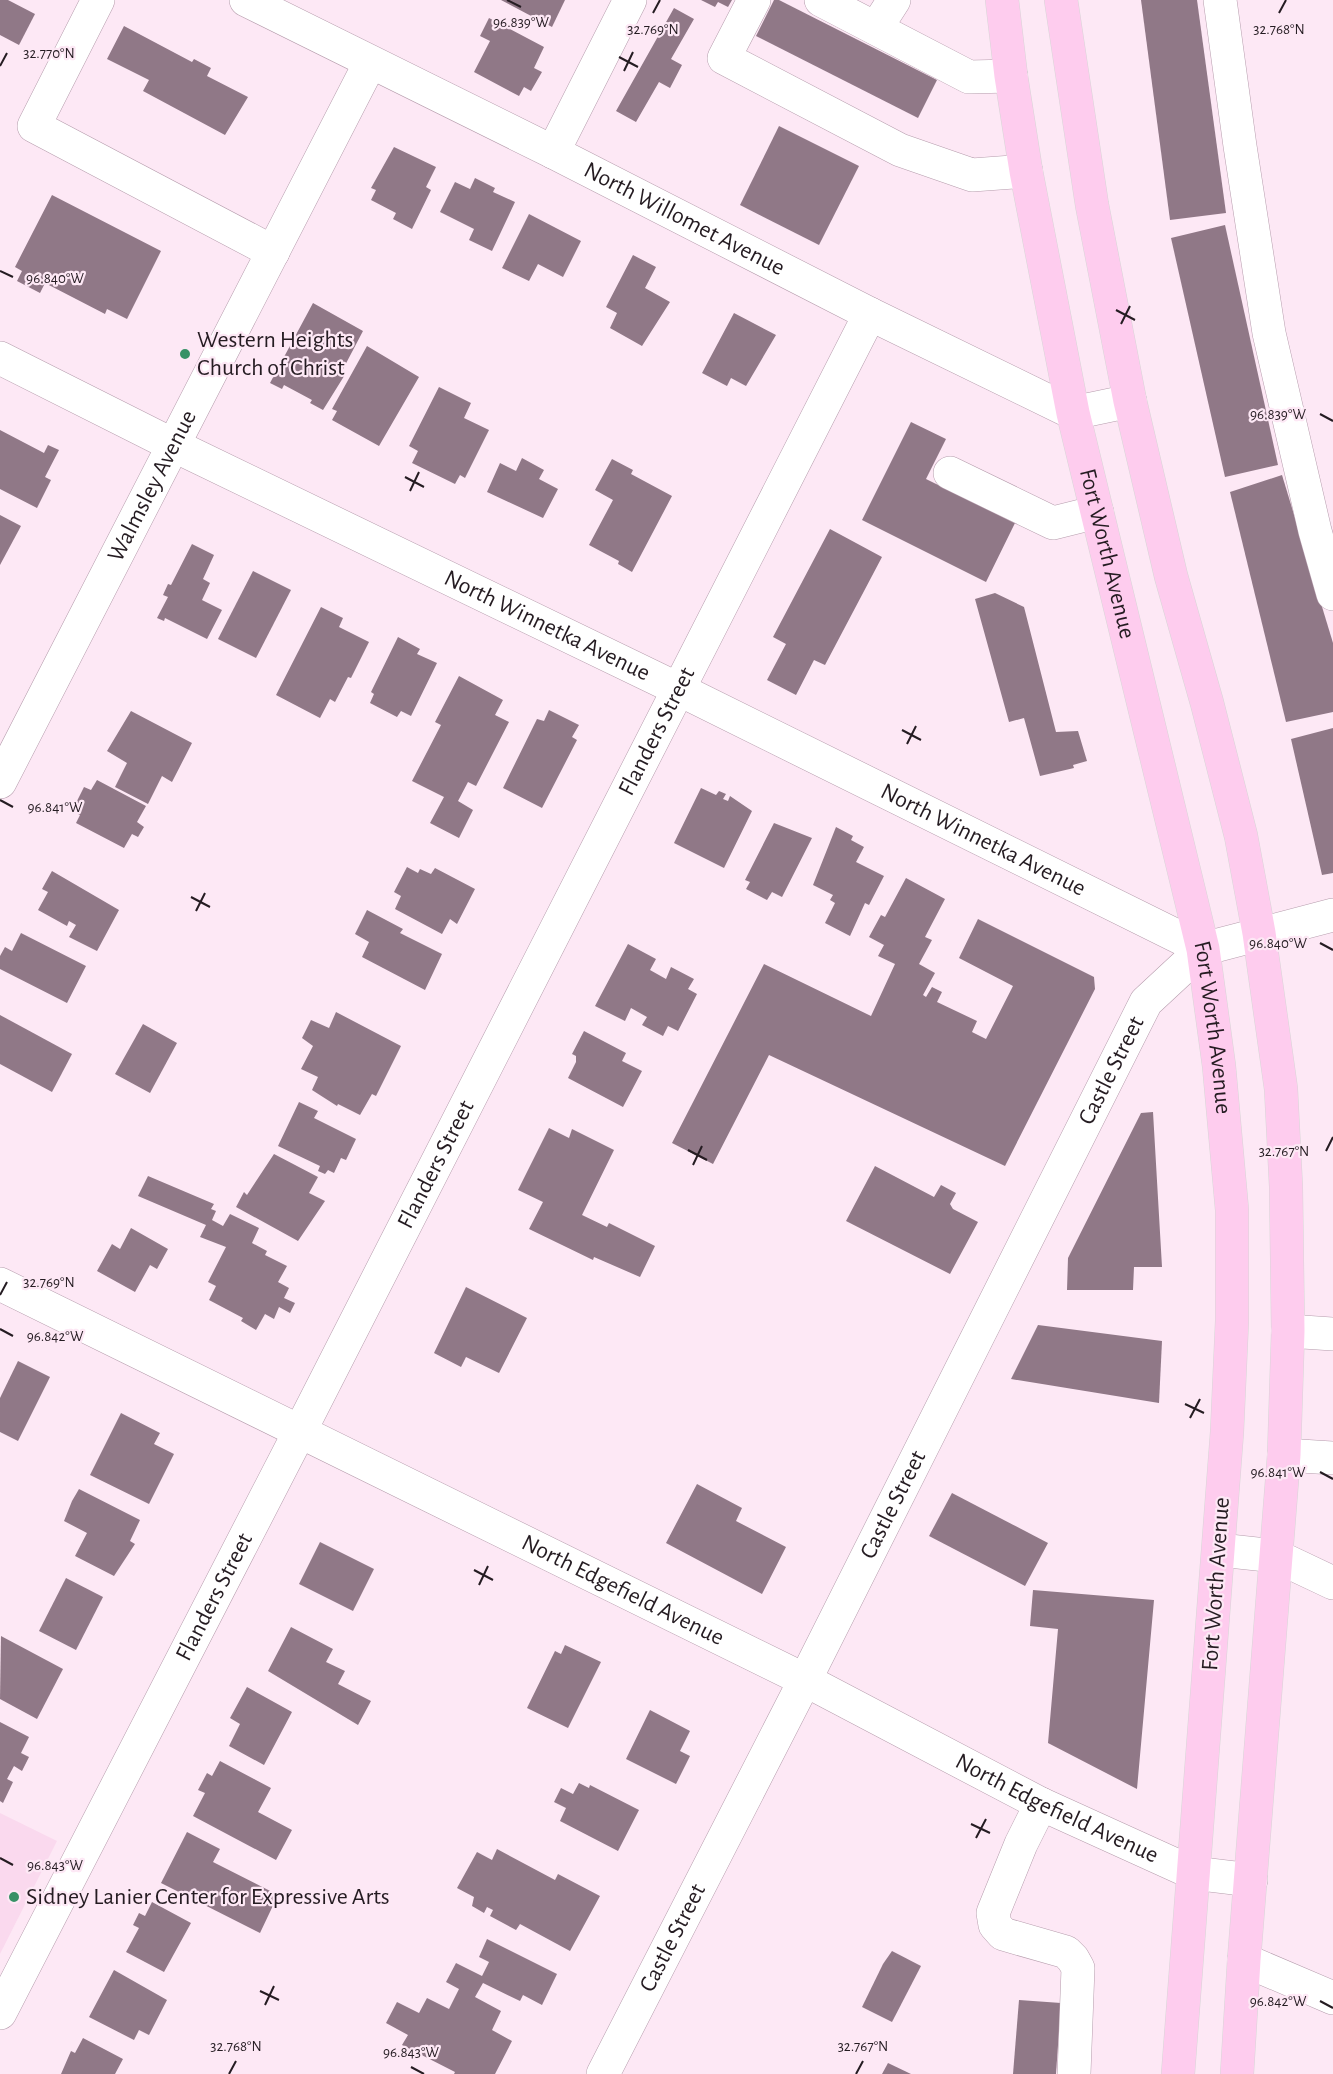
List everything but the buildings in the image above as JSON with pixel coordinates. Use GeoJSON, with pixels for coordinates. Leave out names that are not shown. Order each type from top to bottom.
{"type":"FeatureCollection","features":[{"type":"Feature","properties":{"kind":"main road","name":"Fort Worth Avenue"},"geometry":{"type":"LineString","coordinates":[[1002,0],[1026,171],[1073,413],[1203,949],[1219,1066],[1232,1210],[1232,1321],[1220,1550],[1178,2074]]}},
{"type":"Feature","properties":{"kind":"main road"},"geometry":{"type":"LineString","coordinates":[[1061,0],[1092,205],[1130,401],[1171,576],[1241,836],[1259,933],[1281,1089],[1286,1187],[1288,1331],[1284,1455],[1237,2074]]}},
{"type":"Feature","properties":{"kind":"street"},"geometry":{"type":"LineString","coordinates":[[98,0],[34,126],[273,252]]}},
{"type":"Feature","properties":{"kind":"street","name":"North Willomet Avenue"},"geometry":{"type":"LineString","coordinates":[[246,0],[553,152],[870,314],[1073,413]]}},
{"type":"Feature","properties":{"kind":"street"},"geometry":{"type":"LineString","coordinates":[[553,152],[630,0]]}},
{"type":"Feature","properties":{"kind":"street"},"geometry":{"type":"LineString","coordinates":[[754,0],[724,58],[900,150],[972,175],[1026,171]]}},
{"type":"Feature","properties":{"kind":"street"},"geometry":{"type":"LineString","coordinates":[[821,0],[969,77],[1011,76]]}},
{"type":"Feature","properties":{"kind":"street"},"geometry":{"type":"LineString","coordinates":[[876,28],[894,0]]}},
{"type":"Feature","properties":{"kind":"street"},"geometry":{"type":"LineString","coordinates":[[1220,0],[1269,333],[1333,594]]}},
{"type":"Feature","properties":{"kind":"street","name":"Walmsley Avenue"},"geometry":{"type":"LineString","coordinates":[[0,782],[370,63]]}},
{"type":"Feature","properties":{"kind":"street","name":"Flanders Street"},"geometry":{"type":"LineString","coordinates":[[0,2013],[680,690],[870,314]]}},
{"type":"Feature","properties":{"kind":"street","name":"North Winnetka Avenue"},"geometry":{"type":"LineString","coordinates":[[0,358],[174,445],[680,690],[1203,949]]}},
{"type":"Feature","properties":{"kind":"street"},"geometry":{"type":"LineString","coordinates":[[1073,413],[1130,401]]}},
{"type":"Feature","properties":{"kind":"street"},"geometry":{"type":"LineString","coordinates":[[950,473],[1053,523],[1096,512]]}},
{"type":"Feature","properties":{"kind":"street"},"geometry":{"type":"LineString","coordinates":[[1203,949],[1333,915]]}},
{"type":"Feature","properties":{"kind":"street","name":"Castle Street"},"geometry":{"type":"LineString","coordinates":[[603,2074],[805,1680],[1146,1002],[1203,949]]}},
{"type":"Feature","properties":{"kind":"street","name":"North Edgefield Avenue"},"geometry":{"type":"LineString","coordinates":[[0,1284],[805,1680],[1041,1804],[1193,1873],[1251,1880]]}},
{"type":"Feature","properties":{"kind":"street"},"geometry":{"type":"LineString","coordinates":[[1288,1331],[1333,1334]]}},
{"type":"Feature","properties":{"kind":"street"},"geometry":{"type":"LineString","coordinates":[[1284,1455],[1333,1458]]}},
{"type":"Feature","properties":{"kind":"street"},"geometry":{"type":"LineString","coordinates":[[1220,1550],[1276,1556],[1333,1583]]}},
{"type":"Feature","properties":{"kind":"street"},"geometry":{"type":"LineString","coordinates":[[1041,1804],[1020,1844],[993,1913],[995,1925],[1003,1934],[1066,1952],[1078,1968],[1074,2074]]}},
{"type":"Feature","properties":{"kind":"street"},"geometry":{"type":"LineString","coordinates":[[1244,1960],[1333,1998]]}},
{"type":"Feature","properties":{"kind":"shaded area","name":"Sidney Lanier Center for Expressive Arts"},"geometry":{"type":"Polygon","coordinates":[[[0,1813],[57,1841],[0,1954],[0,1813]]]}},
{"type":"Feature","properties":{"kind":"place","name":"Western Heights Church of Christ"},"geometry":{"type":"Point","coordinates":[185,354]}},
{"type":"Feature","properties":{"kind":"place","name":"Sidney Lanier Center for Expressive Arts"},"geometry":{"type":"Point","coordinates":[14,1897]}}]}
